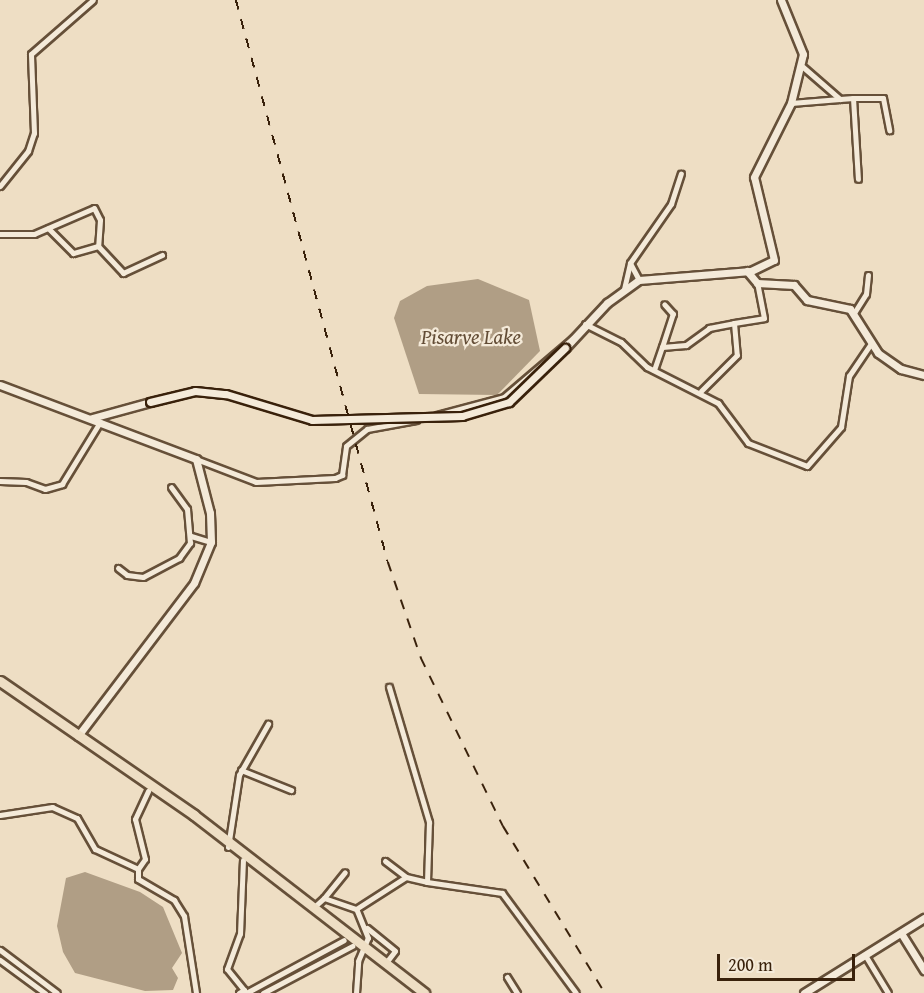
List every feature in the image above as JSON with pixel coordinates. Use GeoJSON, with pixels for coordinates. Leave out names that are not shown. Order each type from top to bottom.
{"type":"FeatureCollection","features":[{"type":"Feature","properties":{"kind":"highway"},"geometry":{"type":"LineString","coordinates":[[0,681],[230,845],[348,943],[385,964],[424,993]]}},
{"type":"Feature","properties":{"kind":"highway"},"geometry":{"type":"LineString","coordinates":[[0,687],[148,791],[230,845],[243,860],[313,908],[415,993]]}},
{"type":"Feature","properties":{"kind":"street"},"geometry":{"type":"LineString","coordinates":[[0,186],[27,151],[34,133],[31,54],[93,0]]}},
{"type":"Feature","properties":{"kind":"street"},"geometry":{"type":"LineString","coordinates":[[91,418],[195,390],[226,394],[312,420],[462,416],[508,402],[565,348],[585,324],[624,289],[639,280],[747,271],[774,260],[754,177],[791,103],[803,67],[803,54],[781,0]]}},
{"type":"Feature","properties":{"kind":"street"},"geometry":{"type":"LineString","coordinates":[[803,67],[840,99]]}},
{"type":"Feature","properties":{"kind":"street"},"geometry":{"type":"LineString","coordinates":[[853,98],[858,179]]}},
{"type":"Feature","properties":{"kind":"street"},"geometry":{"type":"LineString","coordinates":[[791,103],[883,98],[890,130]]}},
{"type":"Feature","properties":{"kind":"street"},"geometry":{"type":"LineString","coordinates":[[624,289],[630,262],[671,204],[681,174]]}},
{"type":"Feature","properties":{"kind":"street"},"geometry":{"type":"LineString","coordinates":[[0,234],[22,237],[94,208],[100,220],[98,246],[123,273],[162,255]]}},
{"type":"Feature","properties":{"kind":"street"},"geometry":{"type":"LineString","coordinates":[[48,228],[73,253],[98,246]]}},
{"type":"Feature","properties":{"kind":"street"},"geometry":{"type":"LineString","coordinates":[[630,262],[639,280]]}},
{"type":"Feature","properties":{"kind":"street"},"geometry":{"type":"LineString","coordinates":[[662,347],[686,345],[709,328],[764,318],[757,283],[747,271]]}},
{"type":"Feature","properties":{"kind":"street"},"geometry":{"type":"LineString","coordinates":[[854,313],[866,294],[868,274]]}},
{"type":"Feature","properties":{"kind":"street"},"geometry":{"type":"LineString","coordinates":[[757,283],[794,285],[802,298],[854,313],[870,345],[902,369],[924,375]]}},
{"type":"Feature","properties":{"kind":"street"},"geometry":{"type":"LineString","coordinates":[[654,370],[673,314],[664,304]]}},
{"type":"Feature","properties":{"kind":"street"},"geometry":{"type":"LineString","coordinates":[[585,324],[621,342],[654,370],[700,392],[726,412],[747,443],[812,466],[842,427],[849,376],[870,345]]}},
{"type":"Feature","properties":{"kind":"street"},"geometry":{"type":"LineString","coordinates":[[700,392],[737,355],[734,324]]}},
{"type":"Feature","properties":{"kind":"street"},"geometry":{"type":"LineString","coordinates":[[0,385],[256,482],[335,478],[342,475],[346,446],[366,429],[495,402],[573,338]]}},
{"type":"Feature","properties":{"kind":"street"},"geometry":{"type":"LineString","coordinates":[[0,481],[26,482],[45,489],[62,484],[100,422]]}},
{"type":"Feature","properties":{"kind":"street"},"geometry":{"type":"LineString","coordinates":[[78,736],[194,584],[211,542],[196,459]]}},
{"type":"Feature","properties":{"kind":"street"},"geometry":{"type":"LineString","coordinates":[[118,568],[127,575],[143,577],[161,570],[179,558],[190,536],[187,509],[171,487]]}},
{"type":"Feature","properties":{"kind":"street"},"geometry":{"type":"LineString","coordinates":[[190,536],[211,542]]}},
{"type":"Feature","properties":{"kind":"street"},"geometry":{"type":"LineString","coordinates":[[389,687],[429,822],[427,882]]}},
{"type":"Feature","properties":{"kind":"street"},"geometry":{"type":"LineString","coordinates":[[230,845],[241,770],[268,724]]}},
{"type":"Feature","properties":{"kind":"street"},"geometry":{"type":"LineString","coordinates":[[241,770],[291,790]]}},
{"type":"Feature","properties":{"kind":"street"},"geometry":{"type":"LineString","coordinates":[[148,791],[135,819],[145,859],[138,869],[138,879],[174,900],[184,916],[196,993]]}},
{"type":"Feature","properties":{"kind":"street"},"geometry":{"type":"LineString","coordinates":[[0,815],[52,807],[77,818],[95,849],[138,869]]}},
{"type":"Feature","properties":{"kind":"street"},"geometry":{"type":"LineString","coordinates":[[243,860],[240,934],[227,969],[244,992],[348,943]]}},
{"type":"Feature","properties":{"kind":"street"},"geometry":{"type":"LineString","coordinates":[[385,861],[406,878],[502,893],[576,993]]}},
{"type":"Feature","properties":{"kind":"street"},"geometry":{"type":"LineString","coordinates":[[313,908],[345,872]]}},
{"type":"Feature","properties":{"kind":"street"},"geometry":{"type":"LineString","coordinates":[[356,909],[406,878]]}},
{"type":"Feature","properties":{"kind":"street"},"geometry":{"type":"LineString","coordinates":[[324,898],[356,909],[367,928],[395,951],[385,964]]}},
{"type":"Feature","properties":{"kind":"street"},"geometry":{"type":"LineString","coordinates":[[804,993],[924,918]]}},
{"type":"Feature","properties":{"kind":"street"},"geometry":{"type":"LineString","coordinates":[[356,993],[367,928]]}},
{"type":"Feature","properties":{"kind":"street"},"geometry":{"type":"LineString","coordinates":[[901,933],[924,970]]}},
{"type":"Feature","properties":{"kind":"street"},"geometry":{"type":"LineString","coordinates":[[263,993],[348,943]]}},
{"type":"Feature","properties":{"kind":"street"},"geometry":{"type":"LineString","coordinates":[[0,950],[57,993]]}},
{"type":"Feature","properties":{"kind":"street"},"geometry":{"type":"LineString","coordinates":[[865,955],[888,993]]}},
{"type":"Feature","properties":{"kind":"street"},"geometry":{"type":"LineString","coordinates":[[0,960],[45,993]]}},
{"type":"Feature","properties":{"kind":"street"},"geometry":{"type":"LineString","coordinates":[[507,977],[517,993]]}},
{"type":"Feature","properties":{"kind":"water","name":"Pisarve Lake"},"geometry":{"type":"Polygon","coordinates":[[[478,279],[529,300],[540,351],[497,395],[419,394],[394,318],[400,301],[427,286],[478,279]]]}},
{"type":"Feature","properties":{"kind":"water"},"geometry":{"type":"Polygon","coordinates":[[[85,872],[140,892],[163,907],[182,953],[172,968],[178,978],[173,990],[145,991],[75,973],[63,952],[57,926],[66,878],[85,872]]]}},
{"type":"Feature","properties":{"kind":"railway"},"geometry":{"type":"LineString","coordinates":[[236,0],[388,562],[421,658],[503,826],[605,993]]}}]}
